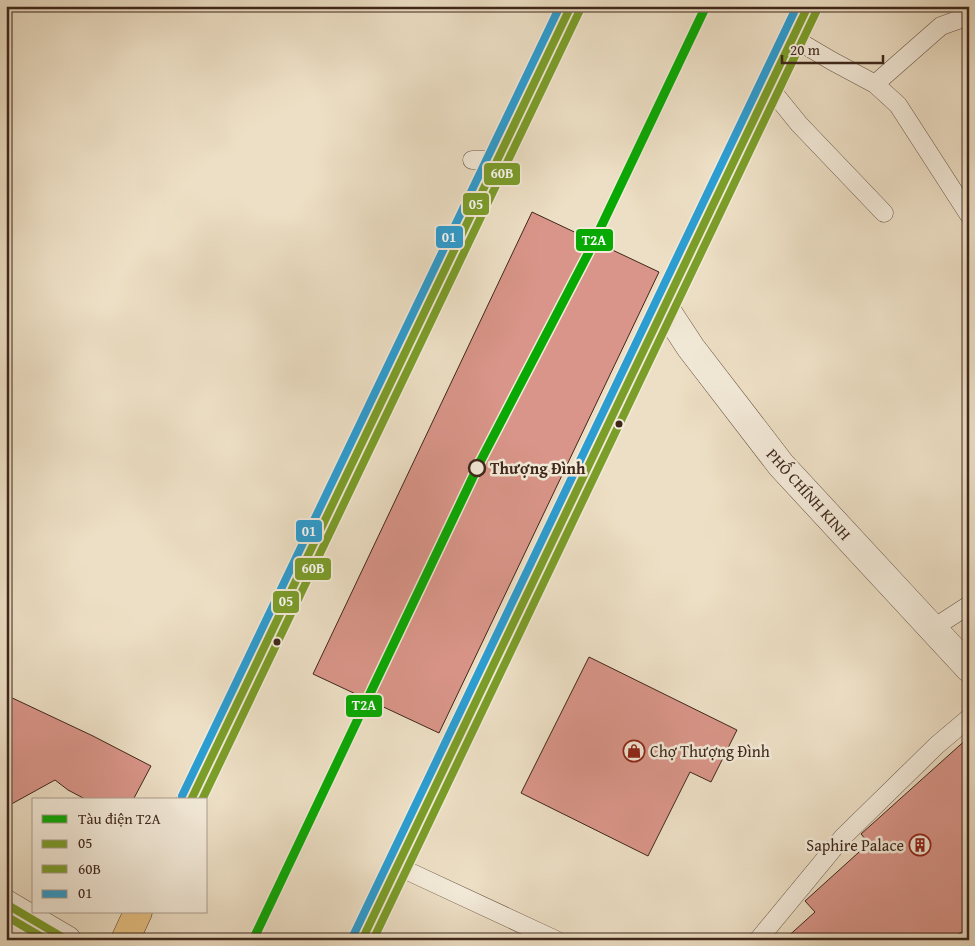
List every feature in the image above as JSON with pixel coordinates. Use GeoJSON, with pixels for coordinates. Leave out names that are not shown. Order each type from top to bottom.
{"type":"FeatureCollection","features":[{"type":"Feature","properties":{"kind":"main road"},"geometry":{"type":"LineString","coordinates":[[192,798],[485,160],[571,6]]}},
{"type":"Feature","properties":{"kind":"main road"},"geometry":{"type":"LineString","coordinates":[[362,940],[808,6]]}},
{"type":"Feature","properties":{"kind":"main road"},"geometry":{"type":"LineString","coordinates":[[125,940],[137,914]]}},
{"type":"Feature","properties":{"kind":"street","name":"PHỐ CHÍNH KINH"},"geometry":{"type":"LineString","coordinates":[[664,307],[691,348],[781,465],[969,668]]}},
{"type":"Feature","properties":{"kind":"street"},"geometry":{"type":"LineString","coordinates":[[6,904],[67,940]]}},
{"type":"Feature","properties":{"kind":"lane"},"geometry":{"type":"LineString","coordinates":[[875,84],[941,26],[969,16]]}},
{"type":"Feature","properties":{"kind":"lane"},"geometry":{"type":"LineString","coordinates":[[793,38],[875,84],[898,105],[969,215]]}},
{"type":"Feature","properties":{"kind":"lane"},"geometry":{"type":"LineString","coordinates":[[769,87],[799,124],[884,213]]}},
{"type":"Feature","properties":{"kind":"lane"},"geometry":{"type":"LineString","coordinates":[[932,629],[969,605]]}},
{"type":"Feature","properties":{"kind":"lane"},"geometry":{"type":"LineString","coordinates":[[758,940],[843,836],[937,745],[969,718]]}},
{"type":"Feature","properties":{"kind":"lane"},"geometry":{"type":"LineString","coordinates":[[397,866],[556,940]]}},
{"type":"Feature","properties":{"kind":"building"},"geometry":{"type":"Polygon","coordinates":[[[532,212],[659,272],[439,733],[313,674],[532,212]]]}},
{"type":"Feature","properties":{"kind":"building","name":"Chợ Thượng Đình"},"geometry":{"type":"Polygon","coordinates":[[[589,657],[737,730],[711,782],[690,772],[648,856],[521,793],[589,657]]]}},
{"type":"Feature","properties":{"kind":"building"},"geometry":{"type":"Polygon","coordinates":[[[6,695],[151,766],[134,798],[83,798],[55,780],[6,807],[6,695]]]}},
{"type":"Feature","properties":{"kind":"building","name":"Saphire Palace"},"geometry":{"type":"Polygon","coordinates":[[[969,737],[969,929],[958,934],[956,940],[784,940],[815,912],[805,901],[869,843],[861,834],[969,737]]]}},
{"type":"Feature","properties":{"kind":"metro line","name":"T2A"},"geometry":{"type":"LineString","coordinates":[[253,940],[480,462],[588,254],[706,6]]}},
{"type":"Feature","properties":{"kind":"transit line","name":"01"},"geometry":{"type":"LineString","coordinates":[[182,796],[560,6]]}},
{"type":"Feature","properties":{"kind":"transit line","name":"05"},"geometry":{"type":"LineString","coordinates":[[192,798],[571,6]]}},
{"type":"Feature","properties":{"kind":"transit line","name":"01"},"geometry":{"type":"LineString","coordinates":[[353,936],[797,6]]}},
{"type":"Feature","properties":{"kind":"transit line","name":"05"},"geometry":{"type":"LineString","coordinates":[[362,940],[808,6]]}},
{"type":"Feature","properties":{"kind":"transit line","name":"60B"},"geometry":{"type":"LineString","coordinates":[[203,798],[580,10]]}},
{"type":"Feature","properties":{"kind":"transit line","name":"60B"},"geometry":{"type":"LineString","coordinates":[[373,940],[817,10]]}},
{"type":"Feature","properties":{"kind":"transit line","name":"05"},"geometry":{"type":"LineString","coordinates":[[6,904],[67,940]]}},
{"type":"Feature","properties":{"kind":"transit line","name":"60B"},"geometry":{"type":"LineString","coordinates":[[6,916],[47,940]]}},
{"type":"Feature","properties":{"kind":"place","name":"Thượng Đình"},"geometry":{"type":"Point","coordinates":[477,468]}},
{"type":"Feature","properties":{"kind":"place","name":"Chợ Thượng Đình"},"geometry":{"type":"Point","coordinates":[634,751]}},
{"type":"Feature","properties":{"kind":"place","name":"Saphire Palace"},"geometry":{"type":"Point","coordinates":[920,845]}}]}
